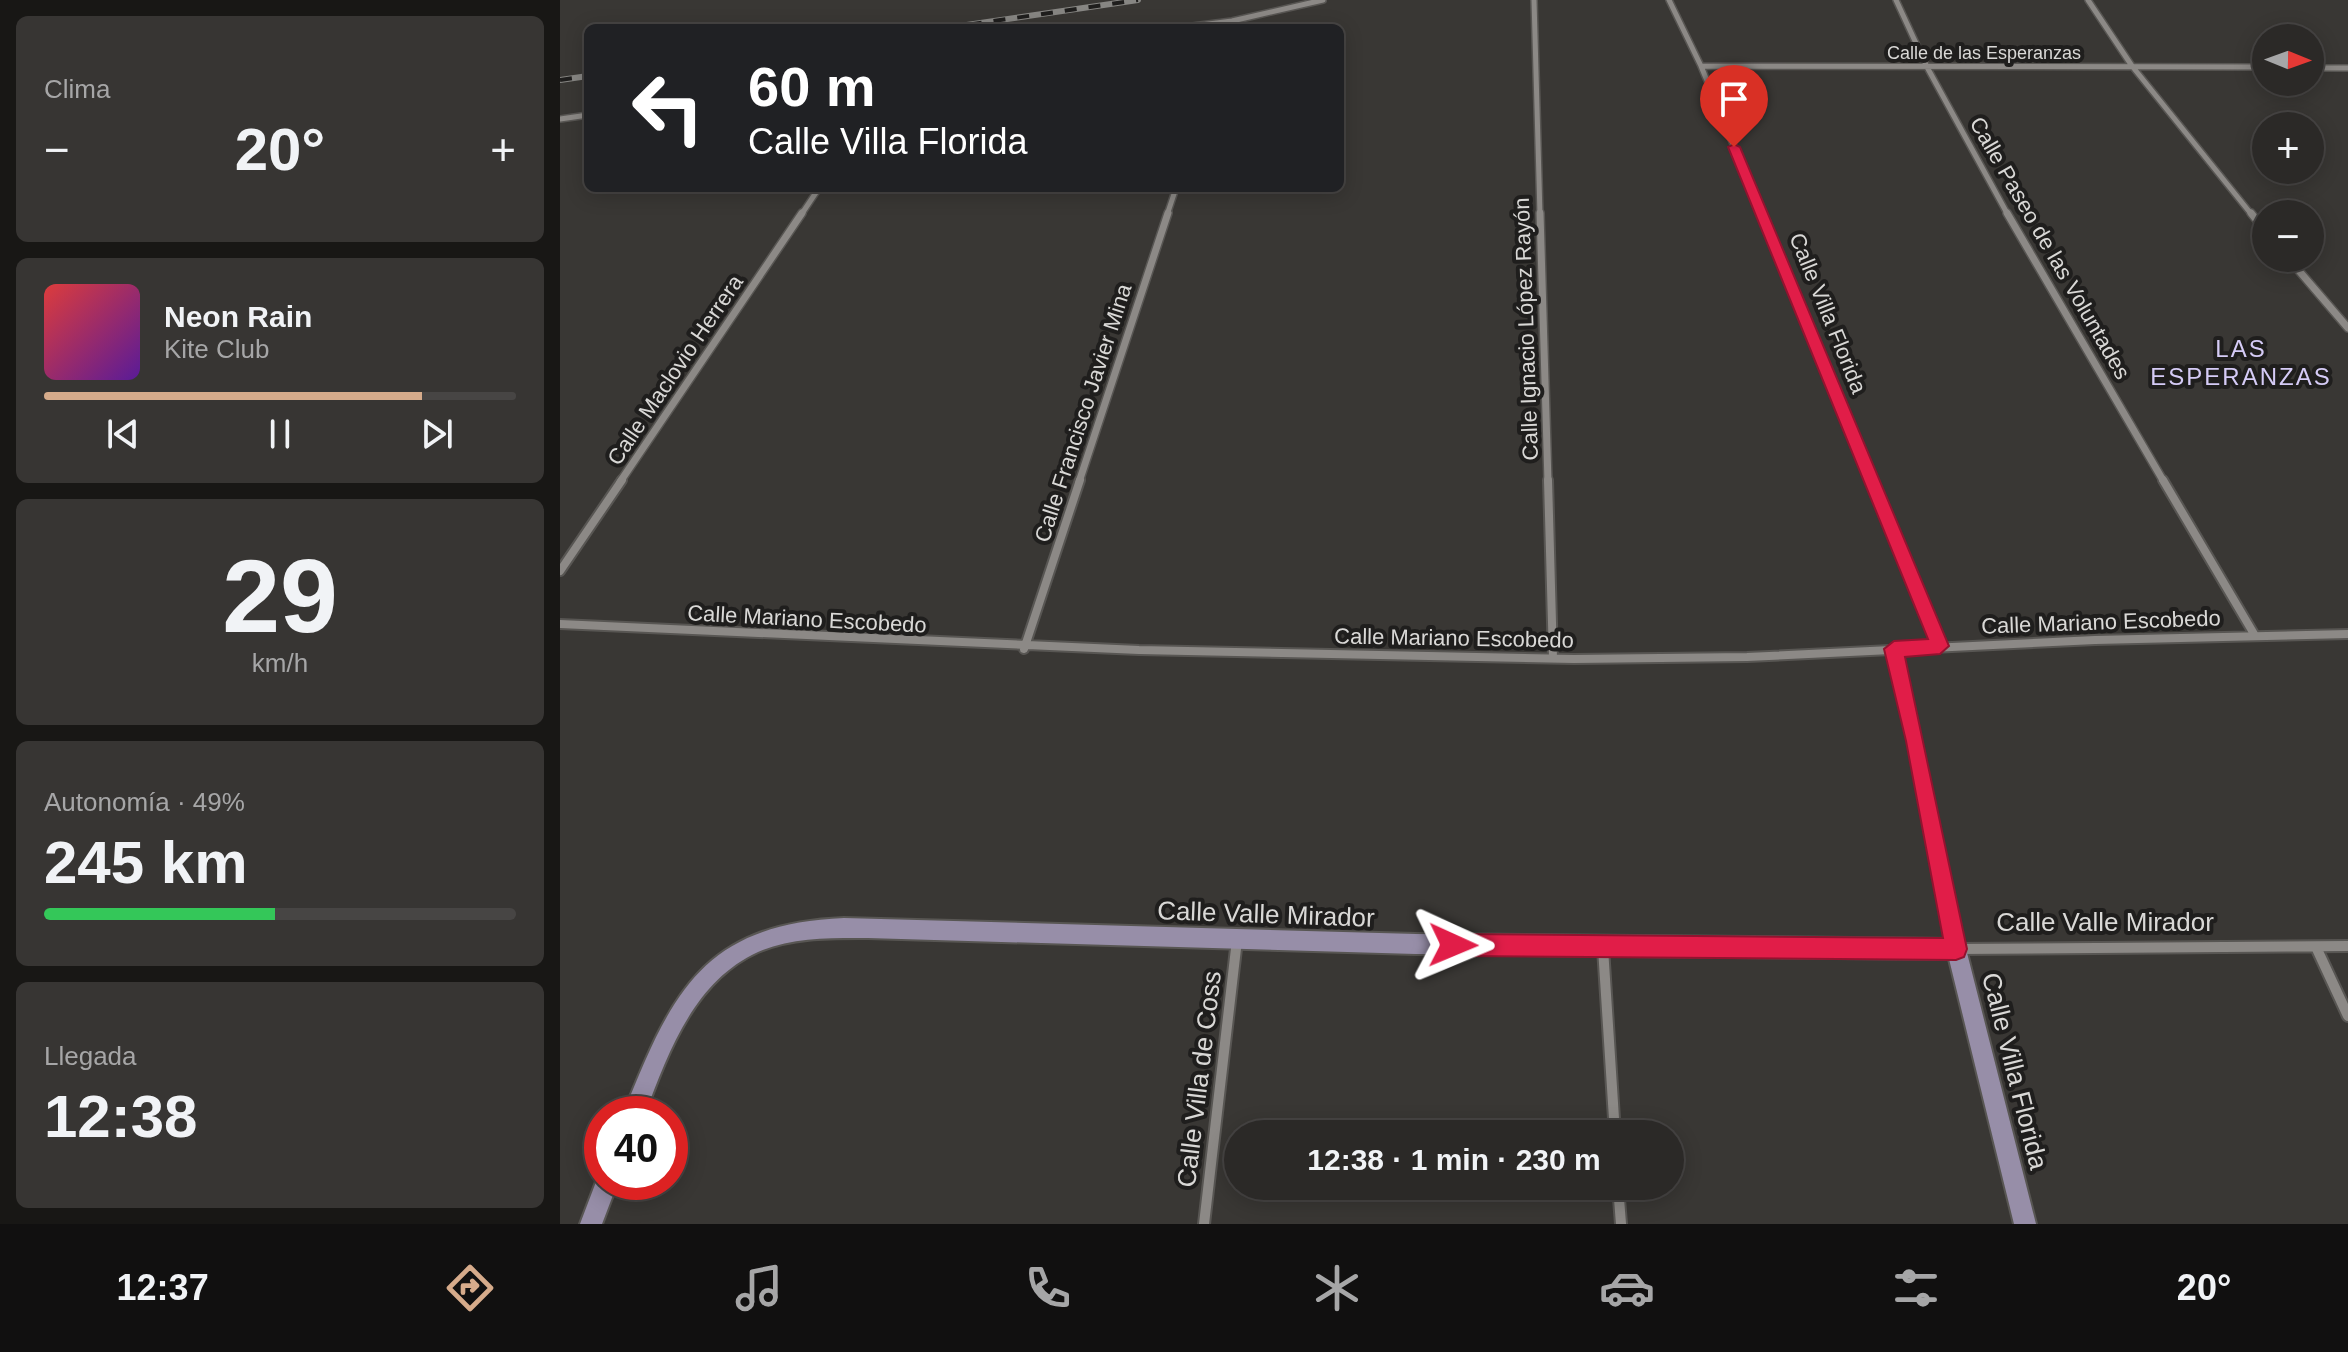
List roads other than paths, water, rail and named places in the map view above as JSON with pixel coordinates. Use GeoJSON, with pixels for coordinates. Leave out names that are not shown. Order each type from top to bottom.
{"type":"FeatureCollection","features":[{"type":"Feature","properties":{"kind":"street"},"geometry":{"type":"LineString","coordinates":[[1208,24],[1323,0]]}},
{"type":"Feature","properties":{"kind":"street","name":"Calle Ignacio López Rayón"},"geometry":{"type":"LineString","coordinates":[[1534,0],[1553,658]]}},
{"type":"Feature","properties":{"kind":"street","name":"Calle Villa Florida"},"geometry":{"type":"LineString","coordinates":[[1669,0],[1701,66],[1940,646]]}},
{"type":"Feature","properties":{"kind":"street","name":"Calle Paseo de las Voluntades"},"geometry":{"type":"LineString","coordinates":[[1896,0],[1927,67],[2041,273],[2254,634]]}},
{"type":"Feature","properties":{"kind":"street"},"geometry":{"type":"LineString","coordinates":[[2088,0],[2132,66],[2252,215]]}},
{"type":"Feature","properties":{"kind":"street","name":"Calle de las Esperanzas"},"geometry":{"type":"LineString","coordinates":[[1701,66],[2252,67]]}},
{"type":"Feature","properties":{"kind":"street"},"geometry":{"type":"LineString","coordinates":[[2324,68],[2348,68]]}},
{"type":"Feature","properties":{"kind":"street"},"geometry":{"type":"LineString","coordinates":[[560,119],[584,116]]}},
{"type":"Feature","properties":{"kind":"street","name":"Calle Maclovio Herrera"},"geometry":{"type":"LineString","coordinates":[[560,571],[816,192]]}},
{"type":"Feature","properties":{"kind":"street","name":"Calle Francisco Javier Mina"},"geometry":{"type":"LineString","coordinates":[[1024,649],[1175,192]]}},
{"type":"Feature","properties":{"kind":"street"},"geometry":{"type":"LineString","coordinates":[[2300,272],[2348,328]]}},
{"type":"Feature","properties":{"kind":"street","name":"Calle Mariano Escobedo"},"geometry":{"type":"LineString","coordinates":[[560,624],[1024,649],[1553,658],[1812,656],[1940,646],[2254,634],[2348,634]]}},
{"type":"Feature","properties":{"kind":"street","name":"Calle Villa Florida"},"geometry":{"type":"LineString","coordinates":[[1894,649],[1916,741],[1956,949],[2025,1224]]}},
{"type":"Feature","properties":{"kind":"street","name":"Calle Valle Mirador"},"geometry":{"type":"LineString","coordinates":[[642,1096],[672,1026],[691,993],[718,965],[754,944],[789,933],[833,930],[1603,947],[1956,949],[2348,946]]}},
{"type":"Feature","properties":{"kind":"street","name":"Calle Villa de Coss"},"geometry":{"type":"LineString","coordinates":[[1204,1224],[1237,939]]}},
{"type":"Feature","properties":{"kind":"street"},"geometry":{"type":"LineString","coordinates":[[1603,947],[1614,1120]]}},
{"type":"Feature","properties":{"kind":"street"},"geometry":{"type":"LineString","coordinates":[[2316,947],[2348,1016]]}},
{"type":"Feature","properties":{"kind":"street"},"geometry":{"type":"LineString","coordinates":[[591,1224],[600,1200]]}},
{"type":"Feature","properties":{"kind":"street"},"geometry":{"type":"LineString","coordinates":[[1619,1200],[1621,1224]]}},
{"type":"Feature","properties":{"kind":"railway"},"geometry":{"type":"LineString","coordinates":[[973,24],[1138,0]]}},
{"type":"Feature","properties":{"kind":"railway"},"geometry":{"type":"LineString","coordinates":[[560,80],[584,77]]}},
{"type":"Feature","properties":{"kind":"district","name":"LAS ESPERANZAS"},"geometry":{"type":"Point","coordinates":[2241,362]}}]}
